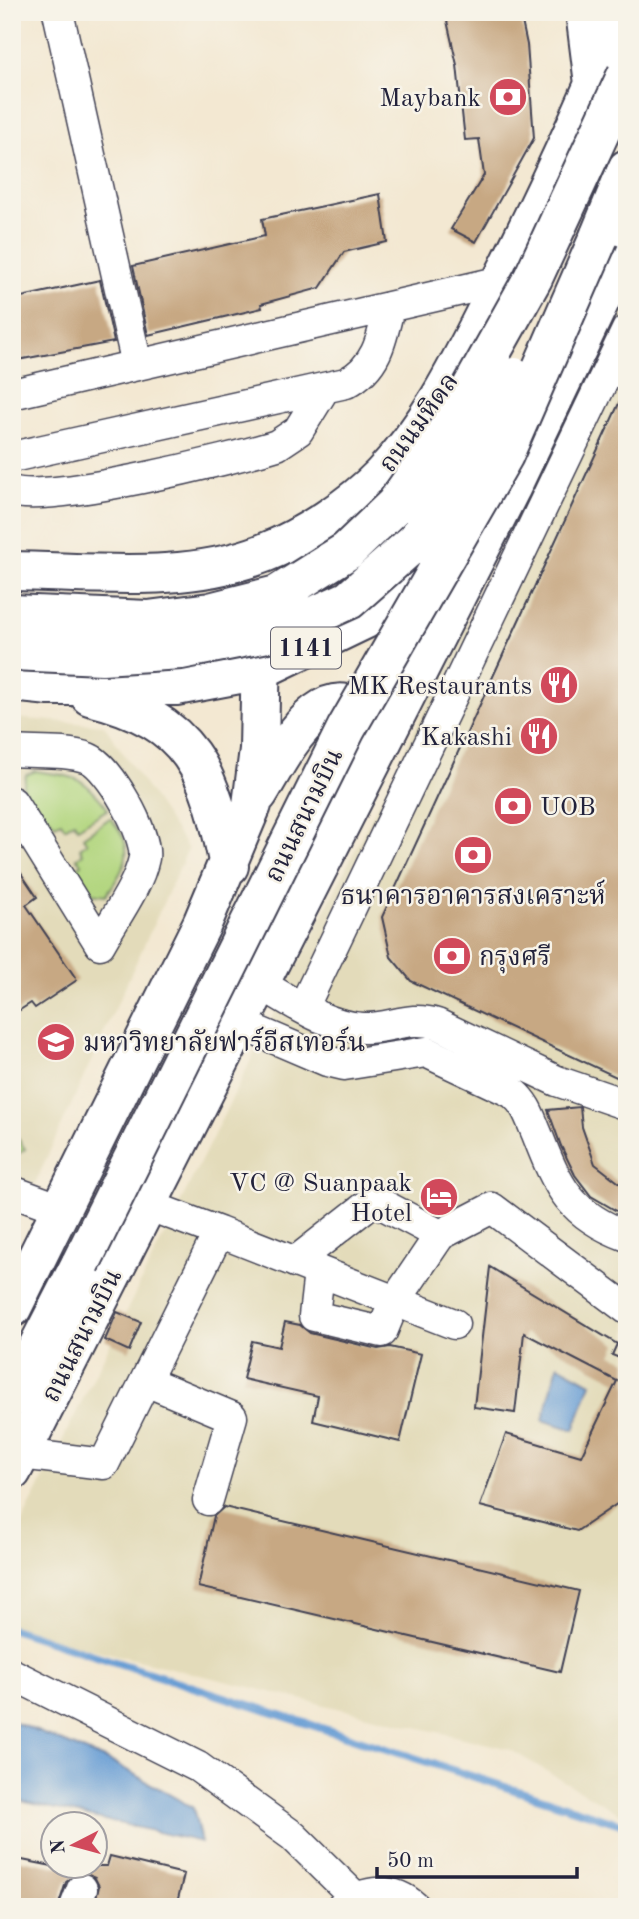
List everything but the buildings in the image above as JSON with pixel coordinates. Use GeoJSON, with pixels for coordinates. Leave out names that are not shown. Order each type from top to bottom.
{"type":"FeatureCollection","features":[{"type":"Feature","properties":{"kind":"main road"},"geometry":{"type":"LineString","coordinates":[[585,12],[611,80]]}},
{"type":"Feature","properties":{"kind":"main road","name":"ถนนมหิดล"},"geometry":{"type":"LineString","coordinates":[[12,614],[148,620],[210,612],[278,595],[347,551],[395,505],[449,428],[533,278],[611,80],[624,12]]}},
{"type":"Feature","properties":{"kind":"main road","name":"ถนนมหิดล"},"geometry":{"type":"LineString","coordinates":[[12,571],[184,573],[270,550],[331,517],[382,475],[445,392],[501,281],[611,80]]}},
{"type":"Feature","properties":{"kind":"main road","name":"1141"},"geometry":{"type":"LineString","coordinates":[[12,682],[50,686],[176,686],[260,670],[364,620],[469,539],[511,488],[595,355],[627,169]]}},
{"type":"Feature","properties":{"kind":"main road","name":"1141"},"geometry":{"type":"LineString","coordinates":[[12,650],[102,655],[204,647],[282,630],[349,600],[417,540],[613,240]]}},
{"type":"Feature","properties":{"kind":"main road","name":"ถนนสนามบิน"},"geometry":{"type":"LineString","coordinates":[[12,1397],[346,729],[503,454],[613,240]]}},
{"type":"Feature","properties":{"kind":"main road","name":"ถนนสนามบิน"},"geometry":{"type":"LineString","coordinates":[[17,1462],[376,746],[511,488]]}},
{"type":"Feature","properties":{"kind":"main road"},"geometry":{"type":"LineString","coordinates":[[270,550],[319,566],[364,620],[379,690],[376,746]]}},
{"type":"Feature","properties":{"kind":"main road","name":"ถนนสนามบิน"},"geometry":{"type":"LineString","coordinates":[[12,1307],[229,866],[252,805],[259,749],[260,670],[270,550]]}},
{"type":"Feature","properties":{"kind":"main road"},"geometry":{"type":"LineString","coordinates":[[50,686],[122,704],[150,718],[182,740],[200,767],[216,804],[229,866]]}},
{"type":"Feature","properties":{"kind":"main road"},"geometry":{"type":"LineString","coordinates":[[252,805],[302,724],[317,710],[343,705],[356,709],[370,719],[376,746]]}},
{"type":"Feature","properties":{"kind":"lane"},"geometry":{"type":"LineString","coordinates":[[58,12],[137,365]]}},
{"type":"Feature","properties":{"kind":"lane"},"geometry":{"type":"LineString","coordinates":[[12,394],[501,281]]}},
{"type":"Feature","properties":{"kind":"lane"},"geometry":{"type":"LineString","coordinates":[[12,457],[351,381],[378,353],[389,307]]}},
{"type":"Feature","properties":{"kind":"lane"},"geometry":{"type":"LineString","coordinates":[[303,1008],[595,355],[627,330]]}},
{"type":"Feature","properties":{"kind":"lane"},"geometry":{"type":"LineString","coordinates":[[12,491],[43,494],[84,488],[277,445],[298,431],[324,389]]}},
{"type":"Feature","properties":{"kind":"lane"},"geometry":{"type":"LineString","coordinates":[[12,751],[78,755],[94,761],[104,771],[141,830],[145,845],[141,867],[100,944],[12,802]]}},
{"type":"Feature","properties":{"kind":"lane"},"geometry":{"type":"LineString","coordinates":[[259,983],[332,1024],[365,1028],[419,1019],[557,1081],[627,1105]]}},
{"type":"Feature","properties":{"kind":"lane"},"geometry":{"type":"LineString","coordinates":[[238,1023],[327,1061],[344,1065],[426,1052],[513,1093],[524,1102],[556,1179],[570,1200],[583,1215],[603,1228],[627,1236]]}},
{"type":"Feature","properties":{"kind":"lane"},"geometry":{"type":"LineString","coordinates":[[12,1191],[61,1209]]}},
{"type":"Feature","properties":{"kind":"lane"},"geometry":{"type":"LineString","coordinates":[[307,1267],[374,1200],[440,1235]]}},
{"type":"Feature","properties":{"kind":"lane"},"geometry":{"type":"LineString","coordinates":[[147,1205],[394,1303],[454,1324]]}},
{"type":"Feature","properties":{"kind":"lane"},"geometry":{"type":"LineString","coordinates":[[307,1267],[314,1316],[382,1332],[394,1303],[440,1235],[492,1208],[627,1309]]}},
{"type":"Feature","properties":{"kind":"lane"},"geometry":{"type":"LineString","coordinates":[[17,1462],[104,1464],[219,1232]]}},
{"type":"Feature","properties":{"kind":"lane"},"geometry":{"type":"LineString","coordinates":[[145,1381],[232,1416],[208,1500]]}},
{"type":"Feature","properties":{"kind":"lane"},"geometry":{"type":"LineString","coordinates":[[12,1674],[198,1767],[293,1836],[348,1902],[373,1892],[390,1893],[415,1907]]}},
{"type":"Feature","properties":{"kind":"shaded area"},"geometry":{"type":"Polygon","coordinates":[[[627,276],[627,1818],[509,1749],[12,1630],[12,1542],[529,499],[627,276]]]}},
{"type":"Feature","properties":{"kind":"shaded area","name":"มหาวิทยาลัยฟาร์อีสเทอร์น"},"geometry":{"type":"Polygon","coordinates":[[[12,718],[104,725],[188,849],[12,1234],[12,718]]]}},
{"type":"Feature","properties":{"kind":"green space"},"geometry":{"type":"Polygon","coordinates":[[[35,771],[77,779],[108,809],[78,828],[74,822],[65,828],[61,822],[55,825],[50,819],[43,822],[23,788],[26,775],[35,771]]]}},
{"type":"Feature","properties":{"kind":"green space"},"geometry":{"type":"Polygon","coordinates":[[[110,818],[124,838],[124,866],[106,895],[90,893],[74,869],[81,864],[77,858],[83,854],[80,848],[87,843],[83,837],[110,818]]]}},
{"type":"Feature","properties":{"kind":"green space"},"geometry":{"type":"Polygon","coordinates":[[[12,1130],[25,1149],[12,1158],[12,1130]]]}},
{"type":"Feature","properties":{"kind":"water"},"geometry":{"type":"Polygon","coordinates":[[[558,1365],[591,1383],[574,1430],[543,1420],[558,1365]]]}},
{"type":"Feature","properties":{"kind":"water"},"geometry":{"type":"Polygon","coordinates":[[[12,1721],[116,1764],[193,1808],[201,1842],[108,1821],[108,1811],[65,1811],[12,1799],[12,1721]]]}},
{"type":"Feature","properties":{"kind":"waterway"},"geometry":{"type":"LineString","coordinates":[[12,1629],[627,1826]]}},
{"type":"Feature","properties":{"kind":"place","name":"Maybank"},"geometry":{"type":"Point","coordinates":[508,97]}},
{"type":"Feature","properties":{"kind":"place","name":"MK Restaurants"},"geometry":{"type":"Point","coordinates":[559,685]}},
{"type":"Feature","properties":{"kind":"place","name":"Kakashi"},"geometry":{"type":"Point","coordinates":[539,736]}},
{"type":"Feature","properties":{"kind":"place","name":"UOB"},"geometry":{"type":"Point","coordinates":[513,806]}},
{"type":"Feature","properties":{"kind":"place","name":"ธนาคารอาคารสงเคราะห์"},"geometry":{"type":"Point","coordinates":[473,855]}},
{"type":"Feature","properties":{"kind":"place","name":"กรุงศรี"},"geometry":{"type":"Point","coordinates":[452,956]}},
{"type":"Feature","properties":{"kind":"place","name":"มหาวิทยาลัยฟาร์อีสเทอร์น"},"geometry":{"type":"Point","coordinates":[56,1042]}},
{"type":"Feature","properties":{"kind":"place","name":"VC @ Suanpaak Hotel"},"geometry":{"type":"Point","coordinates":[439,1197]}}]}
